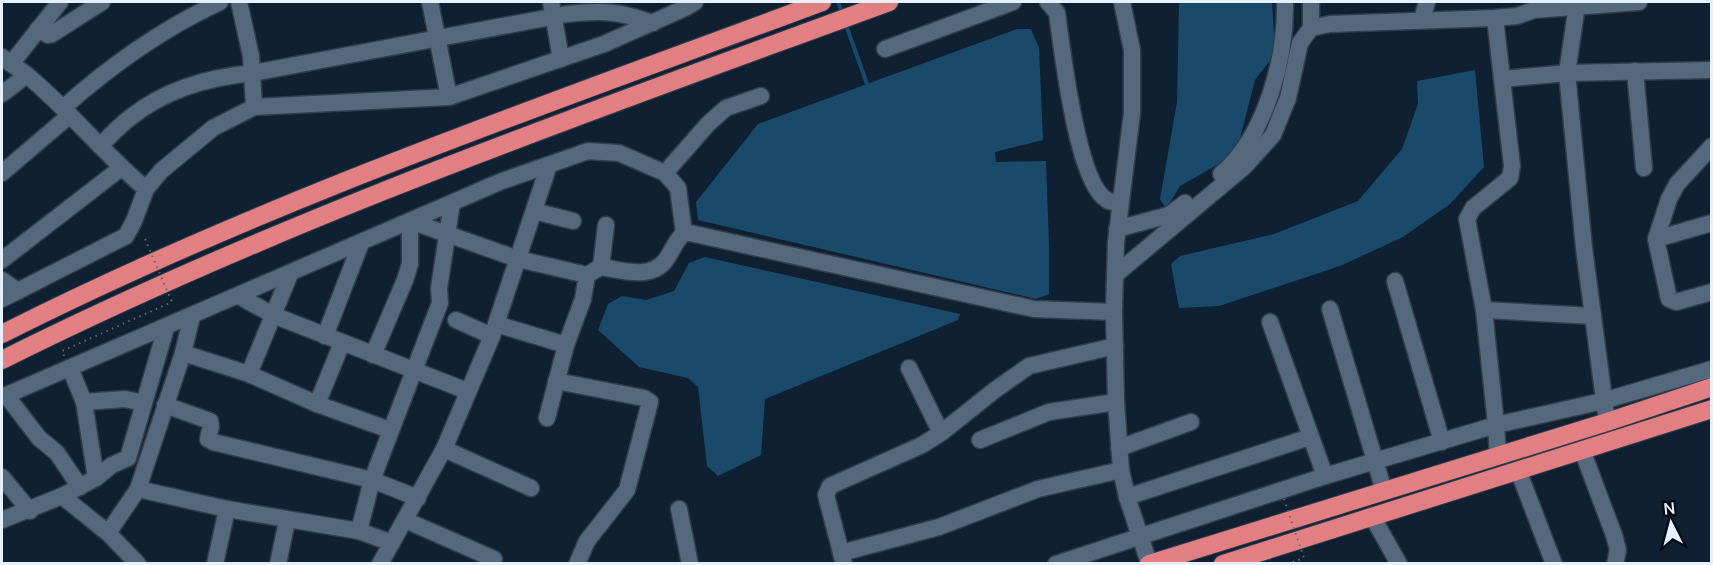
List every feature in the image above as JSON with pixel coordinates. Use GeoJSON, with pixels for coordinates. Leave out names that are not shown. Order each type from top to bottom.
{"type":"FeatureCollection","features":[{"type":"Feature","properties":{"kind":"highway"},"geometry":{"type":"LineString","coordinates":[[2,334],[114,280],[342,182],[822,2]]}},
{"type":"Feature","properties":{"kind":"highway"},"geometry":{"type":"LineString","coordinates":[[2,360],[190,271],[349,204],[503,144],[889,2]]}},
{"type":"Feature","properties":{"kind":"highway"},"geometry":{"type":"LineString","coordinates":[[1149,563],[1607,422],[1712,387]]}},
{"type":"Feature","properties":{"kind":"highway"},"geometry":{"type":"LineString","coordinates":[[1223,564],[1712,409]]}},
{"type":"Feature","properties":{"kind":"street"},"geometry":{"type":"LineString","coordinates":[[60,2],[38,29],[6,61],[27,75],[146,189]]}},
{"type":"Feature","properties":{"kind":"street"},"geometry":{"type":"LineString","coordinates":[[38,29],[48,35],[57,32],[102,2]]}},
{"type":"Feature","properties":{"kind":"street"},"geometry":{"type":"LineString","coordinates":[[2,173],[114,64],[192,14],[220,2]]}},
{"type":"Feature","properties":{"kind":"street"},"geometry":{"type":"LineString","coordinates":[[238,2],[253,73],[254,107]]}},
{"type":"Feature","properties":{"kind":"street"},"geometry":{"type":"LineString","coordinates":[[430,2],[449,97]]}},
{"type":"Feature","properties":{"kind":"street"},"geometry":{"type":"LineString","coordinates":[[2,299],[126,236],[146,189],[161,171],[213,128],[254,107],[449,97],[604,44],[695,2]]}},
{"type":"Feature","properties":{"kind":"street"},"geometry":{"type":"LineString","coordinates":[[885,49],[1013,2]]}},
{"type":"Feature","properties":{"kind":"street"},"geometry":{"type":"LineString","coordinates":[[1048,2],[1057,14],[1076,129],[1086,168],[1106,200],[1120,203]]}},
{"type":"Feature","properties":{"kind":"street"},"geometry":{"type":"LineString","coordinates":[[1122,2],[1132,51],[1132,113],[1117,230],[1114,312],[1116,402],[1121,470],[1127,497],[1149,563]]}},
{"type":"Feature","properties":{"kind":"street"},"geometry":{"type":"LineString","coordinates":[[1117,230],[1169,215],[1230,166],[1249,142],[1266,106],[1280,62],[1285,2]]}},
{"type":"Feature","properties":{"kind":"street"},"geometry":{"type":"LineString","coordinates":[[1115,274],[1245,166],[1273,135],[1288,98],[1300,44],[1311,28],[1311,2]]}},
{"type":"Feature","properties":{"kind":"street"},"geometry":{"type":"LineString","coordinates":[[1422,19],[1427,2]]}},
{"type":"Feature","properties":{"kind":"street"},"geometry":{"type":"LineString","coordinates":[[1311,28],[1330,24],[1495,18],[1517,16],[1534,6],[1639,2]]}},
{"type":"Feature","properties":{"kind":"street"},"geometry":{"type":"LineString","coordinates":[[1577,5],[1567,73],[1584,248],[1607,422]]}},
{"type":"Feature","properties":{"kind":"street"},"geometry":{"type":"LineString","coordinates":[[100,146],[131,117],[171,94],[208,79],[253,73],[437,39],[552,9],[623,13],[653,23]]}},
{"type":"Feature","properties":{"kind":"street"},"geometry":{"type":"LineString","coordinates":[[552,9],[561,59]]}},
{"type":"Feature","properties":{"kind":"street"},"geometry":{"type":"LineString","coordinates":[[1495,18],[1512,166],[1510,178],[1473,208],[1467,219],[1484,310],[1498,455]]}},
{"type":"Feature","properties":{"kind":"street"},"geometry":{"type":"LineString","coordinates":[[1502,79],[1567,73],[1712,70]]}},
{"type":"Feature","properties":{"kind":"street"},"geometry":{"type":"LineString","coordinates":[[1635,71],[1644,168]]}},
{"type":"Feature","properties":{"kind":"street"},"geometry":{"type":"LineString","coordinates":[[2,94],[27,75]]}},
{"type":"Feature","properties":{"kind":"street"},"geometry":{"type":"LineString","coordinates":[[665,173],[708,124],[726,108],[761,96]]}},
{"type":"Feature","properties":{"kind":"street"},"geometry":{"type":"LineString","coordinates":[[1712,146],[1677,184],[1669,199],[1656,239],[1668,299],[1676,302],[1712,292]]}},
{"type":"Feature","properties":{"kind":"street"},"geometry":{"type":"LineString","coordinates":[[80,487],[57,453],[39,438],[4,396],[502,182],[588,151],[619,153],[665,173],[678,188],[684,233]]}},
{"type":"Feature","properties":{"kind":"street"},"geometry":{"type":"LineString","coordinates":[[380,564],[444,449],[494,330],[549,165]]}},
{"type":"Feature","properties":{"kind":"street"},"geometry":{"type":"LineString","coordinates":[[2,260],[122,168]]}},
{"type":"Feature","properties":{"kind":"street"},"geometry":{"type":"LineString","coordinates":[[359,531],[372,480],[440,303],[439,288],[452,203]]}},
{"type":"Feature","properties":{"kind":"street"},"geometry":{"type":"LineString","coordinates":[[534,211],[573,221]]}},
{"type":"Feature","properties":{"kind":"street"},"geometry":{"type":"LineString","coordinates":[[410,221],[518,259],[594,271],[649,272],[664,263],[678,238],[684,233]]}},
{"type":"Feature","properties":{"kind":"street"},"geometry":{"type":"LineString","coordinates":[[373,355],[410,264],[410,221]]}},
{"type":"Feature","properties":{"kind":"street"},"geometry":{"type":"LineString","coordinates":[[1656,239],[1712,223]]}},
{"type":"Feature","properties":{"kind":"street"},"geometry":{"type":"LineString","coordinates":[[547,418],[566,345],[594,271],[606,225]]}},
{"type":"Feature","properties":{"kind":"street"},"geometry":{"type":"LineString","coordinates":[[684,233],[1034,309],[1114,312]]}},
{"type":"Feature","properties":{"kind":"street"},"geometry":{"type":"LineString","coordinates":[[325,336],[361,243]]}},
{"type":"Feature","properties":{"kind":"street"},"geometry":{"type":"LineString","coordinates":[[249,374],[290,274]]}},
{"type":"Feature","properties":{"kind":"street"},"geometry":{"type":"LineString","coordinates":[[2,280],[18,291]]}},
{"type":"Feature","properties":{"kind":"street"},"geometry":{"type":"LineString","coordinates":[[1395,281],[1442,442]]}},
{"type":"Feature","properties":{"kind":"street"},"geometry":{"type":"LineString","coordinates":[[239,296],[273,315],[467,391]]}},
{"type":"Feature","properties":{"kind":"street"},"geometry":{"type":"LineString","coordinates":[[1330,309],[1384,491]]}},
{"type":"Feature","properties":{"kind":"street"},"geometry":{"type":"LineString","coordinates":[[1484,310],[1593,316]]}},
{"type":"Feature","properties":{"kind":"street"},"geometry":{"type":"LineString","coordinates":[[108,533],[138,489],[183,353],[192,316]]}},
{"type":"Feature","properties":{"kind":"street"},"geometry":{"type":"LineString","coordinates":[[456,320],[566,345]]}},
{"type":"Feature","properties":{"kind":"street"},"geometry":{"type":"LineString","coordinates":[[1270,322],[1325,476]]}},
{"type":"Feature","properties":{"kind":"street"},"geometry":{"type":"LineString","coordinates":[[2,520],[30,511],[62,496],[96,478],[112,465],[128,458],[166,328]]}},
{"type":"Feature","properties":{"kind":"street"},"geometry":{"type":"LineString","coordinates":[[317,404],[342,343]]}},
{"type":"Feature","properties":{"kind":"street"},"geometry":{"type":"LineString","coordinates":[[1115,346],[1029,366],[941,433],[922,445],[830,486],[826,495],[842,558],[939,527],[1038,489],[1121,470]]}},
{"type":"Feature","properties":{"kind":"street"},"geometry":{"type":"LineString","coordinates":[[183,353],[249,374],[317,404],[390,430]]}},
{"type":"Feature","properties":{"kind":"street"},"geometry":{"type":"LineString","coordinates":[[70,368],[84,402],[96,478]]}},
{"type":"Feature","properties":{"kind":"street"},"geometry":{"type":"LineString","coordinates":[[909,368],[941,433]]}},
{"type":"Feature","properties":{"kind":"street"},"geometry":{"type":"LineString","coordinates":[[1056,564],[1374,461],[1496,425],[1603,401],[1712,369]]}},
{"type":"Feature","properties":{"kind":"street"},"geometry":{"type":"LineString","coordinates":[[556,381],[644,398],[650,402],[627,490],[587,541],[577,564]]}},
{"type":"Feature","properties":{"kind":"street"},"geometry":{"type":"LineString","coordinates":[[84,402],[125,399],[143,403]]}},
{"type":"Feature","properties":{"kind":"street"},"geometry":{"type":"LineString","coordinates":[[980,440],[1049,412],[1116,402]]}},
{"type":"Feature","properties":{"kind":"street"},"geometry":{"type":"LineString","coordinates":[[165,405],[210,421],[208,439],[213,442],[372,480],[418,498]]}},
{"type":"Feature","properties":{"kind":"street"},"geometry":{"type":"LineString","coordinates":[[1119,448],[1191,422]]}},
{"type":"Feature","properties":{"kind":"street"},"geometry":{"type":"LineString","coordinates":[[1127,497],[1310,437]]}},
{"type":"Feature","properties":{"kind":"street"},"geometry":{"type":"LineString","coordinates":[[444,449],[531,488]]}},
{"type":"Feature","properties":{"kind":"street"},"geometry":{"type":"LineString","coordinates":[[1582,450],[1614,535],[1618,550],[1615,564]]}},
{"type":"Feature","properties":{"kind":"street"},"geometry":{"type":"LineString","coordinates":[[1518,470],[1554,564]]}},
{"type":"Feature","properties":{"kind":"street"},"geometry":{"type":"LineString","coordinates":[[2,477],[30,511]]}},
{"type":"Feature","properties":{"kind":"street"},"geometry":{"type":"LineString","coordinates":[[138,489],[227,509],[359,531],[392,543]]}},
{"type":"Feature","properties":{"kind":"street"},"geometry":{"type":"LineString","coordinates":[[62,496],[108,533],[138,564]]}},
{"type":"Feature","properties":{"kind":"street"},"geometry":{"type":"LineString","coordinates":[[215,564],[227,509]]}},
{"type":"Feature","properties":{"kind":"street"},"geometry":{"type":"LineString","coordinates":[[679,509],[690,564]]}},
{"type":"Feature","properties":{"kind":"street"},"geometry":{"type":"LineString","coordinates":[[1372,516],[1399,564]]}},
{"type":"Feature","properties":{"kind":"street"},"geometry":{"type":"LineString","coordinates":[[278,564],[287,520]]}},
{"type":"Feature","properties":{"kind":"street"},"geometry":{"type":"LineString","coordinates":[[405,520],[494,559]]}},
{"type":"Feature","properties":{"kind":"path"},"geometry":{"type":"LineString","coordinates":[[66,350],[172,302],[145,239]]}},
{"type":"Feature","properties":{"kind":"path"},"geometry":{"type":"LineString","coordinates":[[1284,499],[1304,558],[1287,564]]}},
{"type":"Feature","properties":{"kind":"water"},"geometry":{"type":"Polygon","coordinates":[[[1179,2],[1272,2],[1275,54],[1255,80],[1236,154],[1180,186],[1166,209],[1160,199],[1177,102],[1179,2]]]}},
{"type":"Feature","properties":{"kind":"water"},"geometry":{"type":"Polygon","coordinates":[[[1017,29],[1031,29],[1039,48],[1043,140],[995,152],[996,162],[1046,161],[1049,294],[1036,299],[698,220],[696,202],[758,124],[1017,29]]]}},
{"type":"Feature","properties":{"kind":"water"},"geometry":{"type":"Polygon","coordinates":[[[1475,70],[1484,167],[1450,204],[1403,237],[1340,266],[1219,306],[1179,308],[1171,264],[1180,256],[1274,234],[1358,201],[1402,149],[1418,104],[1417,81],[1475,70]]]}},
{"type":"Feature","properties":{"kind":"water"},"geometry":{"type":"Polygon","coordinates":[[[705,257],[960,314],[958,320],[765,399],[761,455],[718,476],[707,466],[698,387],[688,378],[639,367],[598,330],[608,304],[622,296],[646,300],[674,291],[689,263],[705,257]]]}},
{"type":"Feature","properties":{"kind":"waterway"},"geometry":{"type":"LineString","coordinates":[[838,2],[843,15]]}},
{"type":"Feature","properties":{"kind":"waterway"},"geometry":{"type":"LineString","coordinates":[[846,25],[867,84]]}}]}
